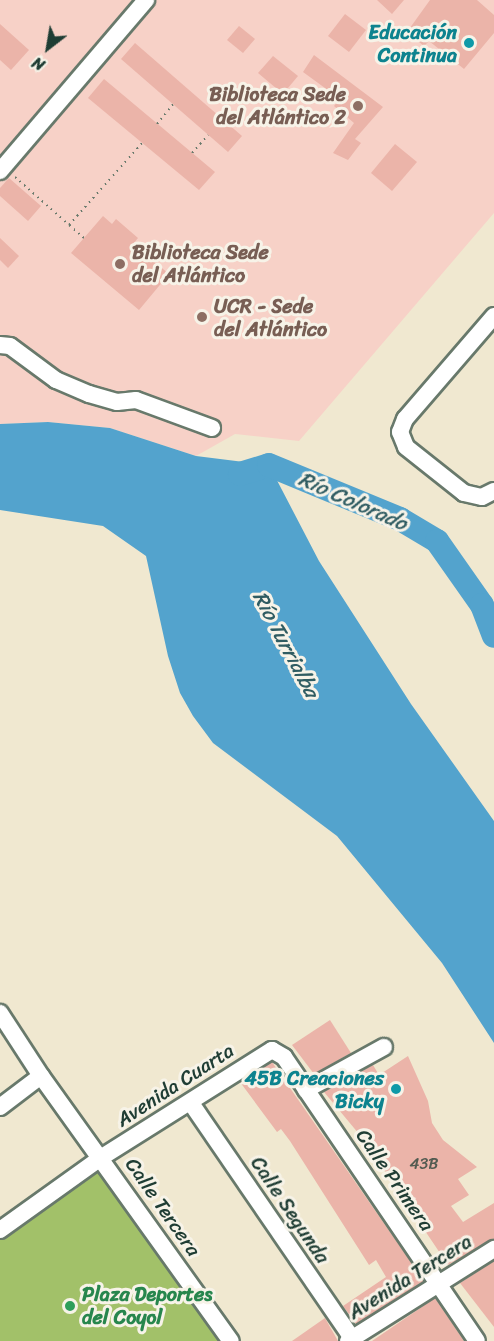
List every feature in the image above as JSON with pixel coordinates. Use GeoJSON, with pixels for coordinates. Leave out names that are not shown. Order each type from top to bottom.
{"type":"FeatureCollection","features":[{"type":"Feature","properties":{"kind":"street"},"geometry":{"type":"LineString","coordinates":[[3,170],[146,0]]}},
{"type":"Feature","properties":{"kind":"street"},"geometry":{"type":"LineString","coordinates":[[494,316],[405,418],[400,432],[405,447],[465,493],[482,497],[494,490]]}},
{"type":"Feature","properties":{"kind":"street"},"geometry":{"type":"LineString","coordinates":[[0,345],[10,346],[56,380],[89,394],[117,402],[136,400],[212,428]]}},
{"type":"Feature","properties":{"kind":"street","name":"Calle Tercera"},"geometry":{"type":"LineString","coordinates":[[0,1013],[41,1076],[102,1157],[231,1341]]}},
{"type":"Feature","properties":{"kind":"street"},"geometry":{"type":"LineString","coordinates":[[306,1090],[384,1047]]}},
{"type":"Feature","properties":{"kind":"street","name":"Calle Primera"},"geometry":{"type":"LineString","coordinates":[[272,1050],[284,1056],[440,1282],[477,1341]]}},
{"type":"Feature","properties":{"kind":"street","name":"Avenida Cuarta"},"geometry":{"type":"LineString","coordinates":[[0,1230],[102,1157],[272,1050]]}},
{"type":"Feature","properties":{"kind":"street"},"geometry":{"type":"LineString","coordinates":[[0,1107],[41,1076]]}},
{"type":"Feature","properties":{"kind":"street","name":"Calle Segunda"},"geometry":{"type":"LineString","coordinates":[[191,1103],[351,1340]]}},
{"type":"Feature","properties":{"kind":"street","name":"Avenida Tercera"},"geometry":{"type":"LineString","coordinates":[[351,1340],[494,1249]]}},
{"type":"Feature","properties":{"kind":"path"},"geometry":{"type":"LineString","coordinates":[[157,124],[173,104]]}},
{"type":"Feature","properties":{"kind":"path"},"geometry":{"type":"LineString","coordinates":[[192,153],[208,135]]}},
{"type":"Feature","properties":{"kind":"path"},"geometry":{"type":"LineString","coordinates":[[69,225],[142,143]]}},
{"type":"Feature","properties":{"kind":"path"},"geometry":{"type":"LineString","coordinates":[[3,170],[84,238]]}},
{"type":"Feature","properties":{"kind":"shaded area","name":"UCR - Sede del Atlántico"},"geometry":{"type":"Polygon","coordinates":[[[0,0],[494,0],[494,213],[299,441],[235,434],[196,456],[110,428],[48,422],[0,424],[0,0]]]}},
{"type":"Feature","properties":{"kind":"green space"},"geometry":{"type":"Polygon","coordinates":[[[99,1169],[219,1341],[0,1341],[0,1240],[99,1169]]]}},
{"type":"Feature","properties":{"kind":"water","name":"Río Turrialba"},"geometry":{"type":"Polygon","coordinates":[[[48,422],[110,428],[196,456],[269,465],[319,561],[411,704],[494,821],[494,1043],[442,963],[337,836],[213,743],[193,716],[180,693],[168,656],[146,556],[103,526],[0,510],[0,424],[48,422]]]}},
{"type":"Feature","properties":{"kind":"building"},"geometry":{"type":"Polygon","coordinates":[[[377,0],[404,0],[392,14],[377,0]]]}},
{"type":"Feature","properties":{"kind":"building"},"geometry":{"type":"Polygon","coordinates":[[[430,0],[477,0],[494,15],[494,33],[464,69],[429,41],[424,46],[407,32],[430,0]]]}},
{"type":"Feature","properties":{"kind":"building"},"geometry":{"type":"Polygon","coordinates":[[[345,14],[366,30],[349,52],[328,36],[345,14]]]}},
{"type":"Feature","properties":{"kind":"building"},"geometry":{"type":"Polygon","coordinates":[[[0,24],[29,50],[11,70],[0,60],[0,24]]]}},
{"type":"Feature","properties":{"kind":"building"},"geometry":{"type":"Polygon","coordinates":[[[239,26],[255,39],[243,53],[227,40],[239,26]]]}},
{"type":"Feature","properties":{"kind":"building"},"geometry":{"type":"Polygon","coordinates":[[[135,43],[242,136],[228,152],[121,59],[135,43]]]}},
{"type":"Feature","properties":{"kind":"building"},"geometry":{"type":"Polygon","coordinates":[[[314,55],[383,107],[355,139],[361,143],[348,160],[333,153],[354,123],[334,106],[340,99],[303,72],[314,55]]]}},
{"type":"Feature","properties":{"kind":"building"},"geometry":{"type":"Polygon","coordinates":[[[273,56],[298,76],[283,94],[258,73],[273,56]]]}},
{"type":"Feature","properties":{"kind":"building"},"geometry":{"type":"Polygon","coordinates":[[[104,79],[215,172],[199,190],[88,98],[104,79]]]}},
{"type":"Feature","properties":{"kind":"building"},"geometry":{"type":"Polygon","coordinates":[[[395,144],[417,162],[392,191],[371,173],[395,144]]]}},
{"type":"Feature","properties":{"kind":"building"},"geometry":{"type":"Polygon","coordinates":[[[9,178],[41,206],[28,221],[0,196],[0,188],[9,178]]]}},
{"type":"Feature","properties":{"kind":"building","name":"Biblioteca Sede del Atlántico"},"geometry":{"type":"Polygon","coordinates":[[[103,216],[112,224],[116,219],[138,238],[133,244],[169,274],[139,310],[71,253],[103,216]]]}},
{"type":"Feature","properties":{"kind":"building"},"geometry":{"type":"Polygon","coordinates":[[[0,238],[19,256],[8,268],[0,260],[0,238]]]}},
{"type":"Feature","properties":{"kind":"building"},"geometry":{"type":"Polygon","coordinates":[[[330,1020],[351,1053],[314,1074],[292,1045],[330,1020]]]}},
{"type":"Feature","properties":{"kind":"building"},"geometry":{"type":"Polygon","coordinates":[[[408,1056],[428,1101],[432,1123],[443,1140],[477,1167],[458,1179],[469,1195],[451,1206],[463,1222],[494,1203],[494,1239],[448,1265],[364,1140],[324,1092],[373,1065],[379,1075],[408,1056]]]}},
{"type":"Feature","properties":{"kind":"building"},"geometry":{"type":"Polygon","coordinates":[[[272,1062],[424,1281],[356,1324],[343,1306],[386,1277],[376,1260],[369,1265],[290,1141],[281,1129],[277,1132],[240,1082],[272,1062]]]}},
{"type":"Feature","properties":{"kind":"building"},"geometry":{"type":"Polygon","coordinates":[[[494,1261],[494,1327],[460,1283],[494,1261]]]}},
{"type":"Feature","properties":{"kind":"building"},"geometry":{"type":"Polygon","coordinates":[[[435,1298],[464,1341],[372,1341],[413,1313],[435,1298]]]}},
{"type":"Feature","properties":{"kind":"building"},"geometry":{"type":"Polygon","coordinates":[[[325,1318],[338,1341],[292,1341],[325,1318]]]}},
{"type":"Feature","properties":{"kind":"waterway","name":"Río Colorado"},"geometry":{"type":"LineString","coordinates":[[240,474],[269,465],[400,519],[437,541],[482,605],[494,636]]}},
{"type":"Feature","properties":{"kind":"place","name":"Educación Continua"},"geometry":{"type":"Point","coordinates":[469,43]}},
{"type":"Feature","properties":{"kind":"place","name":"Biblioteca Sede del Atlántico 2"},"geometry":{"type":"Point","coordinates":[358,106]}},
{"type":"Feature","properties":{"kind":"place","name":"Biblioteca Sede del Atlántico"},"geometry":{"type":"Point","coordinates":[120,264]}},
{"type":"Feature","properties":{"kind":"place","name":"UCR - Sede del Atlántico"},"geometry":{"type":"Point","coordinates":[202,317]}},
{"type":"Feature","properties":{"kind":"place","name":"45B Creaciones Bicky"},"geometry":{"type":"Point","coordinates":[396,1089]}},
{"type":"Feature","properties":{"kind":"place","name":"Plaza Deportes del Coyol"},"geometry":{"type":"Point","coordinates":[70,1306]}}]}
